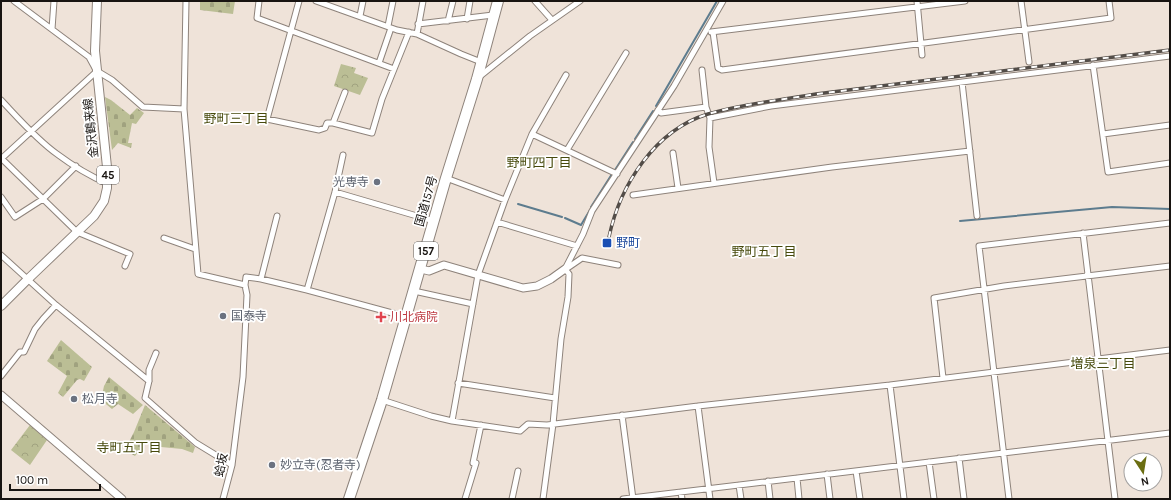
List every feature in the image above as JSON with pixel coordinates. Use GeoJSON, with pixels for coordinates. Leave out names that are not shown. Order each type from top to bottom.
{"type":"FeatureCollection","features":[{"type":"Feature","properties":{"kind":"highway","name":"国道157号"},"geometry":{"type":"LineString","coordinates":[[349,499],[382,400],[407,317],[498,1]]}},
{"type":"Feature","properties":{"kind":"main road","name":"金沢鶴来線"},"geometry":{"type":"LineString","coordinates":[[1,306],[94,216],[104,201],[108,184],[97,102],[97,71],[95,51],[97,1]]}},
{"type":"Feature","properties":{"kind":"main road"},"geometry":{"type":"LineString","coordinates":[[421,268],[429,271],[444,265],[523,288],[537,286],[552,279],[565,269]]}},
{"type":"Feature","properties":{"kind":"main road"},"geometry":{"type":"LineString","coordinates":[[1,395],[122,499]]}},
{"type":"Feature","properties":{"kind":"street"},"geometry":{"type":"LineString","coordinates":[[52,29],[54,1]]}},
{"type":"Feature","properties":{"kind":"street"},"geometry":{"type":"LineString","coordinates":[[186,1],[184,109],[198,274],[245,286],[246,277],[261,279],[407,317]]}},
{"type":"Feature","properties":{"kind":"street"},"geometry":{"type":"LineString","coordinates":[[259,1],[257,18],[394,69]]}},
{"type":"Feature","properties":{"kind":"street"},"geometry":{"type":"LineString","coordinates":[[299,1],[267,118],[319,130],[325,128],[327,123],[334,123],[372,133],[382,99],[409,32]]}},
{"type":"Feature","properties":{"kind":"street"},"geometry":{"type":"LineString","coordinates":[[316,1],[390,27],[417,34],[481,62]]}},
{"type":"Feature","properties":{"kind":"street"},"geometry":{"type":"LineString","coordinates":[[360,16],[363,1]]}},
{"type":"Feature","properties":{"kind":"street"},"geometry":{"type":"LineString","coordinates":[[379,63],[390,27],[393,1]]}},
{"type":"Feature","properties":{"kind":"street"},"geometry":{"type":"LineString","coordinates":[[417,34],[423,1]]}},
{"type":"Feature","properties":{"kind":"street"},"geometry":{"type":"LineString","coordinates":[[448,21],[453,1]]}},
{"type":"Feature","properties":{"kind":"street"},"geometry":{"type":"LineString","coordinates":[[467,19],[470,1]]}},
{"type":"Feature","properties":{"kind":"street"},"geometry":{"type":"LineString","coordinates":[[535,1],[552,20]]}},
{"type":"Feature","properties":{"kind":"street"},"geometry":{"type":"LineString","coordinates":[[477,78],[486,73],[524,40],[580,1]]}},
{"type":"Feature","properties":{"kind":"street"},"geometry":{"type":"LineString","coordinates":[[565,269],[592,211],[658,110],[706,32],[723,1]]}},
{"type":"Feature","properties":{"kind":"street"},"geometry":{"type":"LineString","coordinates":[[916,1],[922,55]]}},
{"type":"Feature","properties":{"kind":"street"},"geometry":{"type":"LineString","coordinates":[[706,32],[965,1]]}},
{"type":"Feature","properties":{"kind":"street"},"geometry":{"type":"LineString","coordinates":[[1021,1],[1029,62]]}},
{"type":"Feature","properties":{"kind":"street"},"geometry":{"type":"LineString","coordinates":[[713,32],[718,68],[722,70],[1111,18],[1109,1]]}},
{"type":"Feature","properties":{"kind":"street"},"geometry":{"type":"LineString","coordinates":[[16,2],[89,57],[97,71],[112,80],[143,107],[184,109]]}},
{"type":"Feature","properties":{"kind":"street"},"geometry":{"type":"LineString","coordinates":[[418,24],[493,15]]}},
{"type":"Feature","properties":{"kind":"street"},"geometry":{"type":"LineString","coordinates":[[567,150],[626,53]]}},
{"type":"Feature","properties":{"kind":"street"},"geometry":{"type":"LineString","coordinates":[[710,118],[772,106],[1170,56]]}},
{"type":"Feature","properties":{"kind":"street"},"geometry":{"type":"LineString","coordinates":[[1093,66],[1104,134],[1108,172],[1170,163]]}},
{"type":"Feature","properties":{"kind":"street"},"geometry":{"type":"LineString","coordinates":[[702,70],[706,107],[710,118],[709,147],[714,183]]}},
{"type":"Feature","properties":{"kind":"street"},"geometry":{"type":"LineString","coordinates":[[97,71],[1,159],[77,232],[130,254],[125,266]]}},
{"type":"Feature","properties":{"kind":"street"},"geometry":{"type":"LineString","coordinates":[[452,421],[478,275],[505,200],[532,134],[566,75]]}},
{"type":"Feature","properties":{"kind":"street"},"geometry":{"type":"LineString","coordinates":[[962,82],[977,216]]}},
{"type":"Feature","properties":{"kind":"street"},"geometry":{"type":"LineString","coordinates":[[334,123],[345,92]]}},
{"type":"Feature","properties":{"kind":"street"},"geometry":{"type":"LineString","coordinates":[[1,100],[56,154],[89,176],[108,184]]}},
{"type":"Feature","properties":{"kind":"street"},"geometry":{"type":"LineString","coordinates":[[658,110],[661,113],[706,107]]}},
{"type":"Feature","properties":{"kind":"street"},"geometry":{"type":"LineString","coordinates":[[1104,134],[1170,125]]}},
{"type":"Feature","properties":{"kind":"street"},"geometry":{"type":"LineString","coordinates":[[532,134],[617,174]]}},
{"type":"Feature","properties":{"kind":"street"},"geometry":{"type":"LineString","coordinates":[[633,195],[832,167],[970,151]]}},
{"type":"Feature","properties":{"kind":"street"},"geometry":{"type":"LineString","coordinates":[[673,154],[678,188]]}},
{"type":"Feature","properties":{"kind":"street"},"geometry":{"type":"LineString","coordinates":[[307,290],[335,192],[343,156]]}},
{"type":"Feature","properties":{"kind":"street"},"geometry":{"type":"LineString","coordinates":[[1,197],[15,217],[43,199],[76,166]]}},
{"type":"Feature","properties":{"kind":"street"},"geometry":{"type":"LineString","coordinates":[[446,178],[505,200]]}},
{"type":"Feature","properties":{"kind":"street"},"geometry":{"type":"LineString","coordinates":[[335,192],[434,221]]}},
{"type":"Feature","properties":{"kind":"street"},"geometry":{"type":"LineString","coordinates":[[261,279],[277,216]]}},
{"type":"Feature","properties":{"kind":"street"},"geometry":{"type":"LineString","coordinates":[[498,222],[576,246]]}},
{"type":"Feature","properties":{"kind":"street"},"geometry":{"type":"LineString","coordinates":[[1009,499],[979,246],[1170,223]]}},
{"type":"Feature","properties":{"kind":"street"},"geometry":{"type":"LineString","coordinates":[[1083,233],[1115,499]]}},
{"type":"Feature","properties":{"kind":"street"},"geometry":{"type":"LineString","coordinates":[[164,238],[195,249]]}},
{"type":"Feature","properties":{"kind":"street"},"geometry":{"type":"LineString","coordinates":[[1,255],[56,305],[149,381]]}},
{"type":"Feature","properties":{"kind":"street"},"geometry":{"type":"LineString","coordinates":[[565,269],[582,258],[618,265]]}},
{"type":"Feature","properties":{"kind":"street"},"geometry":{"type":"LineString","coordinates":[[943,378],[934,298],[984,289],[1170,266]]}},
{"type":"Feature","properties":{"kind":"street"},"geometry":{"type":"LineString","coordinates":[[543,499],[553,424],[561,339],[568,297],[569,274],[565,269]]}},
{"type":"Feature","properties":{"kind":"street","name":"蛤坂"},"geometry":{"type":"LineString","coordinates":[[223,499],[232,465],[243,377],[245,286]]}},
{"type":"Feature","properties":{"kind":"street"},"geometry":{"type":"LineString","coordinates":[[414,291],[473,304]]}},
{"type":"Feature","properties":{"kind":"street"},"geometry":{"type":"LineString","coordinates":[[1,376],[20,352],[24,352],[35,329],[56,305]]}},
{"type":"Feature","properties":{"kind":"street"},"geometry":{"type":"LineString","coordinates":[[382,400],[431,416],[452,421],[520,431],[528,424],[553,424],[698,406],[890,385],[1170,350]]}},
{"type":"Feature","properties":{"kind":"street"},"geometry":{"type":"LineString","coordinates":[[156,353],[149,370],[149,381],[145,398],[196,443],[232,465]]}},
{"type":"Feature","properties":{"kind":"street"},"geometry":{"type":"LineString","coordinates":[[458,383],[555,398]]}},
{"type":"Feature","properties":{"kind":"street"},"geometry":{"type":"LineString","coordinates":[[890,385],[904,499]]}},
{"type":"Feature","properties":{"kind":"street"},"geometry":{"type":"LineString","coordinates":[[698,406],[710,499]]}},
{"type":"Feature","properties":{"kind":"street"},"geometry":{"type":"LineString","coordinates":[[622,416],[633,498]]}},
{"type":"Feature","properties":{"kind":"street"},"geometry":{"type":"LineString","coordinates":[[465,499],[481,425]]}},
{"type":"Feature","properties":{"kind":"street"},"geometry":{"type":"LineString","coordinates":[[623,499],[662,497],[681,492],[709,488],[1170,433]]}},
{"type":"Feature","properties":{"kind":"street"},"geometry":{"type":"LineString","coordinates":[[959,458],[964,499]]}},
{"type":"Feature","properties":{"kind":"street"},"geometry":{"type":"LineString","coordinates":[[930,462],[934,499]]}},
{"type":"Feature","properties":{"kind":"street"},"geometry":{"type":"LineString","coordinates":[[512,499],[518,471]]}},
{"type":"Feature","properties":{"kind":"street"},"geometry":{"type":"LineString","coordinates":[[856,471],[860,499]]}},
{"type":"Feature","properties":{"kind":"street"},"geometry":{"type":"LineString","coordinates":[[827,474],[830,499]]}},
{"type":"Feature","properties":{"kind":"street"},"geometry":{"type":"LineString","coordinates":[[797,478],[799,499]]}},
{"type":"Feature","properties":{"kind":"street"},"geometry":{"type":"LineString","coordinates":[[768,481],[770,499]]}},
{"type":"Feature","properties":{"kind":"street"},"geometry":{"type":"LineString","coordinates":[[739,485],[741,499]]}},
{"type":"Feature","properties":{"kind":"street"},"geometry":{"type":"LineString","coordinates":[[681,492],[682,499]]}},
{"type":"Feature","properties":{"kind":"green space"},"geometry":{"type":"Polygon","coordinates":[[[200,1],[235,1],[233,14],[200,10],[200,1]]]}},
{"type":"Feature","properties":{"kind":"green space"},"geometry":{"type":"Polygon","coordinates":[[[341,64],[356,68],[354,73],[368,78],[360,95],[334,86],[341,64]]]}},
{"type":"Feature","properties":{"kind":"green space"},"geometry":{"type":"Polygon","coordinates":[[[105,97],[130,115],[137,108],[144,113],[136,124],[132,123],[128,143],[132,143],[131,148],[118,143],[112,150],[105,97]]]}},
{"type":"Feature","properties":{"kind":"green space"},"geometry":{"type":"Polygon","coordinates":[[[61,340],[92,367],[84,381],[80,379],[77,380],[63,397],[58,393],[67,376],[47,361],[61,340]]]}},
{"type":"Feature","properties":{"kind":"green space"},"geometry":{"type":"Polygon","coordinates":[[[109,377],[143,405],[133,414],[118,404],[112,409],[101,400],[104,386],[109,377]]]}},
{"type":"Feature","properties":{"kind":"green space"},"geometry":{"type":"Polygon","coordinates":[[[145,405],[195,447],[193,453],[182,449],[161,447],[148,440],[135,456],[125,450],[145,405]]]}},
{"type":"Feature","properties":{"kind":"green space"},"geometry":{"type":"Polygon","coordinates":[[[30,425],[47,440],[30,465],[11,450],[30,425]]]}},
{"type":"Feature","properties":{"kind":"waterway"},"geometry":{"type":"LineString","coordinates":[[656,106],[717,1]]}},
{"type":"Feature","properties":{"kind":"waterway"},"geometry":{"type":"LineString","coordinates":[[635,139],[653,111]]}},
{"type":"Feature","properties":{"kind":"waterway"},"geometry":{"type":"LineString","coordinates":[[615,170],[633,142]]}},
{"type":"Feature","properties":{"kind":"waterway"},"geometry":{"type":"LineString","coordinates":[[591,207],[612,174]]}},
{"type":"Feature","properties":{"kind":"waterway"},"geometry":{"type":"LineString","coordinates":[[518,204],[562,217]]}},
{"type":"Feature","properties":{"kind":"waterway"},"geometry":{"type":"LineString","coordinates":[[960,221],[1112,207],[1170,209]]}},
{"type":"Feature","properties":{"kind":"waterway"},"geometry":{"type":"LineString","coordinates":[[565,218],[581,225],[590,210]]}},
{"type":"Feature","properties":{"kind":"railway"},"geometry":{"type":"LineString","coordinates":[[609,237],[614,217],[622,198],[631,179],[643,162],[656,146],[672,133],[689,122],[708,114],[748,105],[816,94],[1170,50]]}},
{"type":"Feature","properties":{"kind":"place","name":"光専寺"},"geometry":{"type":"Point","coordinates":[377,182]}},
{"type":"Feature","properties":{"kind":"place","name":"野町"},"geometry":{"type":"Point","coordinates":[607,243]}},
{"type":"Feature","properties":{"kind":"place","name":"国泰寺"},"geometry":{"type":"Point","coordinates":[223,316]}},
{"type":"Feature","properties":{"kind":"place","name":"川北病院"},"geometry":{"type":"Point","coordinates":[381,317]}},
{"type":"Feature","properties":{"kind":"place","name":"松月寺"},"geometry":{"type":"Point","coordinates":[74,399]}},
{"type":"Feature","properties":{"kind":"place","name":"妙立寺(忍者寺)"},"geometry":{"type":"Point","coordinates":[272,465]}},
{"type":"Feature","properties":{"kind":"district","name":"野町三丁目"},"geometry":{"type":"Point","coordinates":[236,118]}},
{"type":"Feature","properties":{"kind":"district","name":"野町四丁目"},"geometry":{"type":"Point","coordinates":[539,162]}},
{"type":"Feature","properties":{"kind":"district","name":"野町五丁目"},"geometry":{"type":"Point","coordinates":[764,251]}},
{"type":"Feature","properties":{"kind":"district","name":"増泉三丁目"},"geometry":{"type":"Point","coordinates":[1103,363]}},
{"type":"Feature","properties":{"kind":"district","name":"寺町五丁目"},"geometry":{"type":"Point","coordinates":[129,447]}}]}
